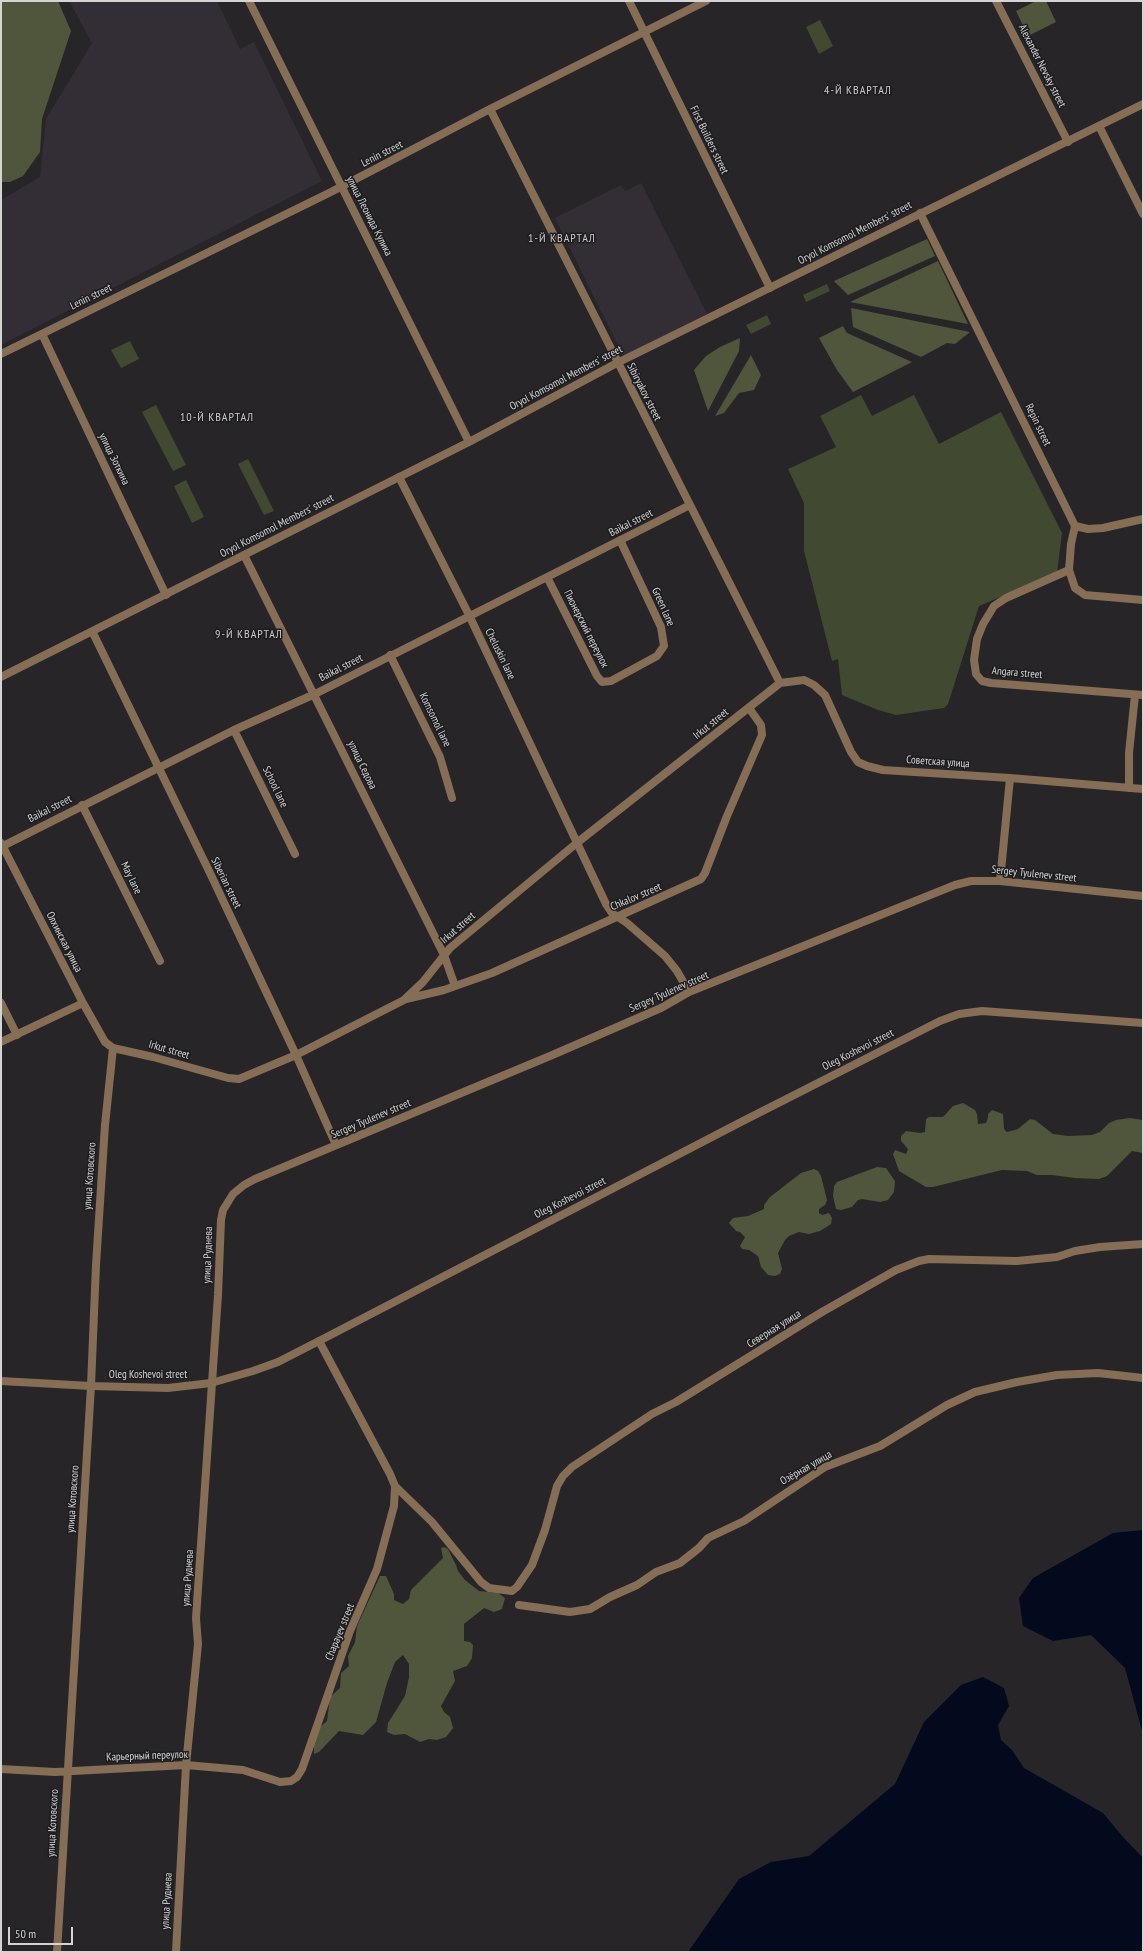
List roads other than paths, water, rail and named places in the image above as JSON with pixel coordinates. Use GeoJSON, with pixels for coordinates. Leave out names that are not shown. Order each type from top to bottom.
{"type":"FeatureCollection","features":[{"type":"Feature","properties":{"kind":"street","name":"улица Леонида Кулика"},"geometry":{"type":"LineString","coordinates":[[249,1],[469,442]]}},
{"type":"Feature","properties":{"kind":"street","name":"First Builders street"},"geometry":{"type":"LineString","coordinates":[[629,1],[770,288]]}},
{"type":"Feature","properties":{"kind":"street","name":"Lenin street"},"geometry":{"type":"LineString","coordinates":[[1,354],[342,186],[490,109],[706,1]]}},
{"type":"Feature","properties":{"kind":"street","name":"Alexander Nevsky street"},"geometry":{"type":"LineString","coordinates":[[996,1],[1068,142]]}},
{"type":"Feature","properties":{"kind":"street","name":"Oryol Komsomol Members' street"},"geometry":{"type":"LineString","coordinates":[[1,678],[93,633],[469,442],[617,364],[1143,104]]}},
{"type":"Feature","properties":{"kind":"street","name":"Sibiryakov street"},"geometry":{"type":"LineString","coordinates":[[490,109],[617,364],[780,683]]}},
{"type":"Feature","properties":{"kind":"street"},"geometry":{"type":"LineString","coordinates":[[1099,126],[1143,214]]}},
{"type":"Feature","properties":{"kind":"street","name":"Repin street"},"geometry":{"type":"LineString","coordinates":[[920,213],[1075,526]]}},
{"type":"Feature","properties":{"kind":"street","name":"улица Зоткина"},"geometry":{"type":"LineString","coordinates":[[42,334],[166,595]]}},
{"type":"Feature","properties":{"kind":"street","name":"Cheluskin lane"},"geometry":{"type":"LineString","coordinates":[[399,477],[469,615],[578,842],[584,859],[606,904],[612,913],[619,916],[665,956],[677,971],[689,992]]}},
{"type":"Feature","properties":{"kind":"street","name":"Baikal street"},"geometry":{"type":"LineString","coordinates":[[2,845],[234,730],[315,694],[469,615],[690,506]]}},
{"type":"Feature","properties":{"kind":"street"},"geometry":{"type":"LineString","coordinates":[[1143,519],[1088,529],[1075,526],[1071,544],[1069,570],[1073,585],[1081,593],[1100,597],[1143,600]]}},
{"type":"Feature","properties":{"kind":"street","name":"Green lane"},"geometry":{"type":"LineString","coordinates":[[611,681],[657,656],[664,646],[661,627],[620,540]]}},
{"type":"Feature","properties":{"kind":"street","name":"улица Седова"},"geometry":{"type":"LineString","coordinates":[[244,555],[315,694],[444,955],[455,986]]}},
{"type":"Feature","properties":{"kind":"street","name":"Angara street"},"geometry":{"type":"LineString","coordinates":[[1069,570],[1006,598],[994,606],[983,624],[978,639],[974,660],[976,674],[982,681],[991,683],[1139,695]]}},
{"type":"Feature","properties":{"kind":"street","name":"Пионерский переулок"},"geometry":{"type":"LineString","coordinates":[[547,577],[597,676],[602,682],[611,681]]}},
{"type":"Feature","properties":{"kind":"street","name":"Siberian street"},"geometry":{"type":"LineString","coordinates":[[93,633],[296,1055],[336,1145]]}},
{"type":"Feature","properties":{"kind":"street","name":"Komsomol lane"},"geometry":{"type":"LineString","coordinates":[[390,655],[440,757],[452,798]]}},
{"type":"Feature","properties":{"kind":"street","name":"Советская улица"},"geometry":{"type":"LineString","coordinates":[[780,683],[804,680],[814,685],[825,694],[851,752],[856,760],[863,765],[883,770],[1010,778],[1143,789]]}},
{"type":"Feature","properties":{"kind":"street","name":"Irkut street"},"geometry":{"type":"LineString","coordinates":[[112,1048],[153,1057],[235,1079],[243,1078],[296,1055],[404,1000],[423,982],[450,948],[578,842],[780,683]]}},
{"type":"Feature","properties":{"kind":"street"},"geometry":{"type":"LineString","coordinates":[[1129,788],[1128,753],[1139,695]]}},
{"type":"Feature","properties":{"kind":"street","name":"Chkalov street"},"geometry":{"type":"LineString","coordinates":[[404,1000],[439,992],[492,973],[696,883],[704,876],[735,797],[762,735],[761,725],[749,708]]}},
{"type":"Feature","properties":{"kind":"street","name":"School lane"},"geometry":{"type":"LineString","coordinates":[[234,730],[295,854]]}},
{"type":"Feature","properties":{"kind":"street"},"geometry":{"type":"LineString","coordinates":[[1000,881],[1010,778]]}},
{"type":"Feature","properties":{"kind":"street","name":"May lane"},"geometry":{"type":"LineString","coordinates":[[82,805],[160,961]]}},
{"type":"Feature","properties":{"kind":"street","name":"Олхинская улица"},"geometry":{"type":"LineString","coordinates":[[2,845],[83,1003],[104,1039],[112,1048]]}},
{"type":"Feature","properties":{"kind":"street","name":"Sergey Tyulenev street"},"geometry":{"type":"LineString","coordinates":[[226,1206],[233,1194],[244,1185],[666,1006],[689,992],[727,979],[807,944],[955,885],[971,881],[1000,881],[1143,896]]}},
{"type":"Feature","properties":{"kind":"street"},"geometry":{"type":"LineString","coordinates":[[1,1002],[17,1035]]}},
{"type":"Feature","properties":{"kind":"street"},"geometry":{"type":"LineString","coordinates":[[1,1042],[83,1003]]}},
{"type":"Feature","properties":{"kind":"street","name":"Oleg Koshevoi street"},"geometry":{"type":"LineString","coordinates":[[1,1381],[91,1386],[168,1388],[211,1382],[266,1367],[741,1122],[949,1017],[974,1012],[994,1011],[1143,1023]]}},
{"type":"Feature","properties":{"kind":"street","name":"улица Котовского"},"geometry":{"type":"LineString","coordinates":[[57,1952],[91,1386],[96,1265],[105,1125],[112,1048]]}},
{"type":"Feature","properties":{"kind":"street","name":"улица Руднева"},"geometry":{"type":"LineString","coordinates":[[176,1952],[186,1765],[198,1644],[196,1618],[218,1295],[221,1220],[226,1206]]}},
{"type":"Feature","properties":{"kind":"street","name":"Северная улица"},"geometry":{"type":"LineString","coordinates":[[395,1486],[432,1522],[481,1582],[489,1588],[512,1591],[517,1587],[532,1565],[545,1530],[557,1486],[562,1476],[572,1467],[652,1414],[689,1394],[822,1312],[896,1270],[920,1261],[929,1260],[1017,1261],[1057,1257],[1075,1251],[1100,1247],[1143,1244]]}},
{"type":"Feature","properties":{"kind":"street"},"geometry":{"type":"LineString","coordinates":[[319,1341],[395,1486]]}},
{"type":"Feature","properties":{"kind":"street","name":"Озёрная улица"},"geometry":{"type":"LineString","coordinates":[[519,1605],[570,1612],[590,1609],[610,1597],[637,1585],[656,1572],[680,1563],[714,1534],[744,1521],[825,1467],[880,1446],[946,1405],[975,1392],[1017,1382],[1057,1375],[1098,1373],[1143,1378]]}},
{"type":"Feature","properties":{"kind":"street","name":"Chapayev street"},"geometry":{"type":"LineString","coordinates":[[290,1781],[297,1777],[302,1769],[350,1631],[377,1569],[392,1516],[395,1486]]}},
{"type":"Feature","properties":{"kind":"street","name":"Карьерный переулок"},"geometry":{"type":"LineString","coordinates":[[1,1770],[67,1771],[186,1765],[236,1769],[254,1773],[272,1781],[290,1781]]}},
{"type":"Feature","properties":{"kind":"water"},"geometry":{"type":"Polygon","coordinates":[[[1143,1530],[1143,1734],[1125,1668],[1091,1635],[1053,1641],[1023,1626],[1019,1598],[1033,1578],[1113,1533],[1143,1530]]]}},
{"type":"Feature","properties":{"kind":"water"},"geometry":{"type":"Polygon","coordinates":[[[983,1677],[1004,1688],[1009,1706],[998,1725],[1001,1740],[1012,1750],[1024,1768],[1103,1813],[1143,1858],[1143,1952],[688,1952],[739,1879],[771,1862],[809,1856],[895,1784],[924,1722],[961,1685],[983,1677]]]}},
{"type":"Feature","properties":{"kind":"district","name":"4-Й КВАРТАЛ"},"geometry":{"type":"Point","coordinates":[858,91]}},
{"type":"Feature","properties":{"kind":"district","name":"1-Й КВАРТАЛ"},"geometry":{"type":"Point","coordinates":[562,239]}},
{"type":"Feature","properties":{"kind":"district","name":"10-Й КВАРТАЛ"},"geometry":{"type":"Point","coordinates":[217,418]}},
{"type":"Feature","properties":{"kind":"district","name":"9-Й КВАРТАЛ"},"geometry":{"type":"Point","coordinates":[249,635]}}]}
